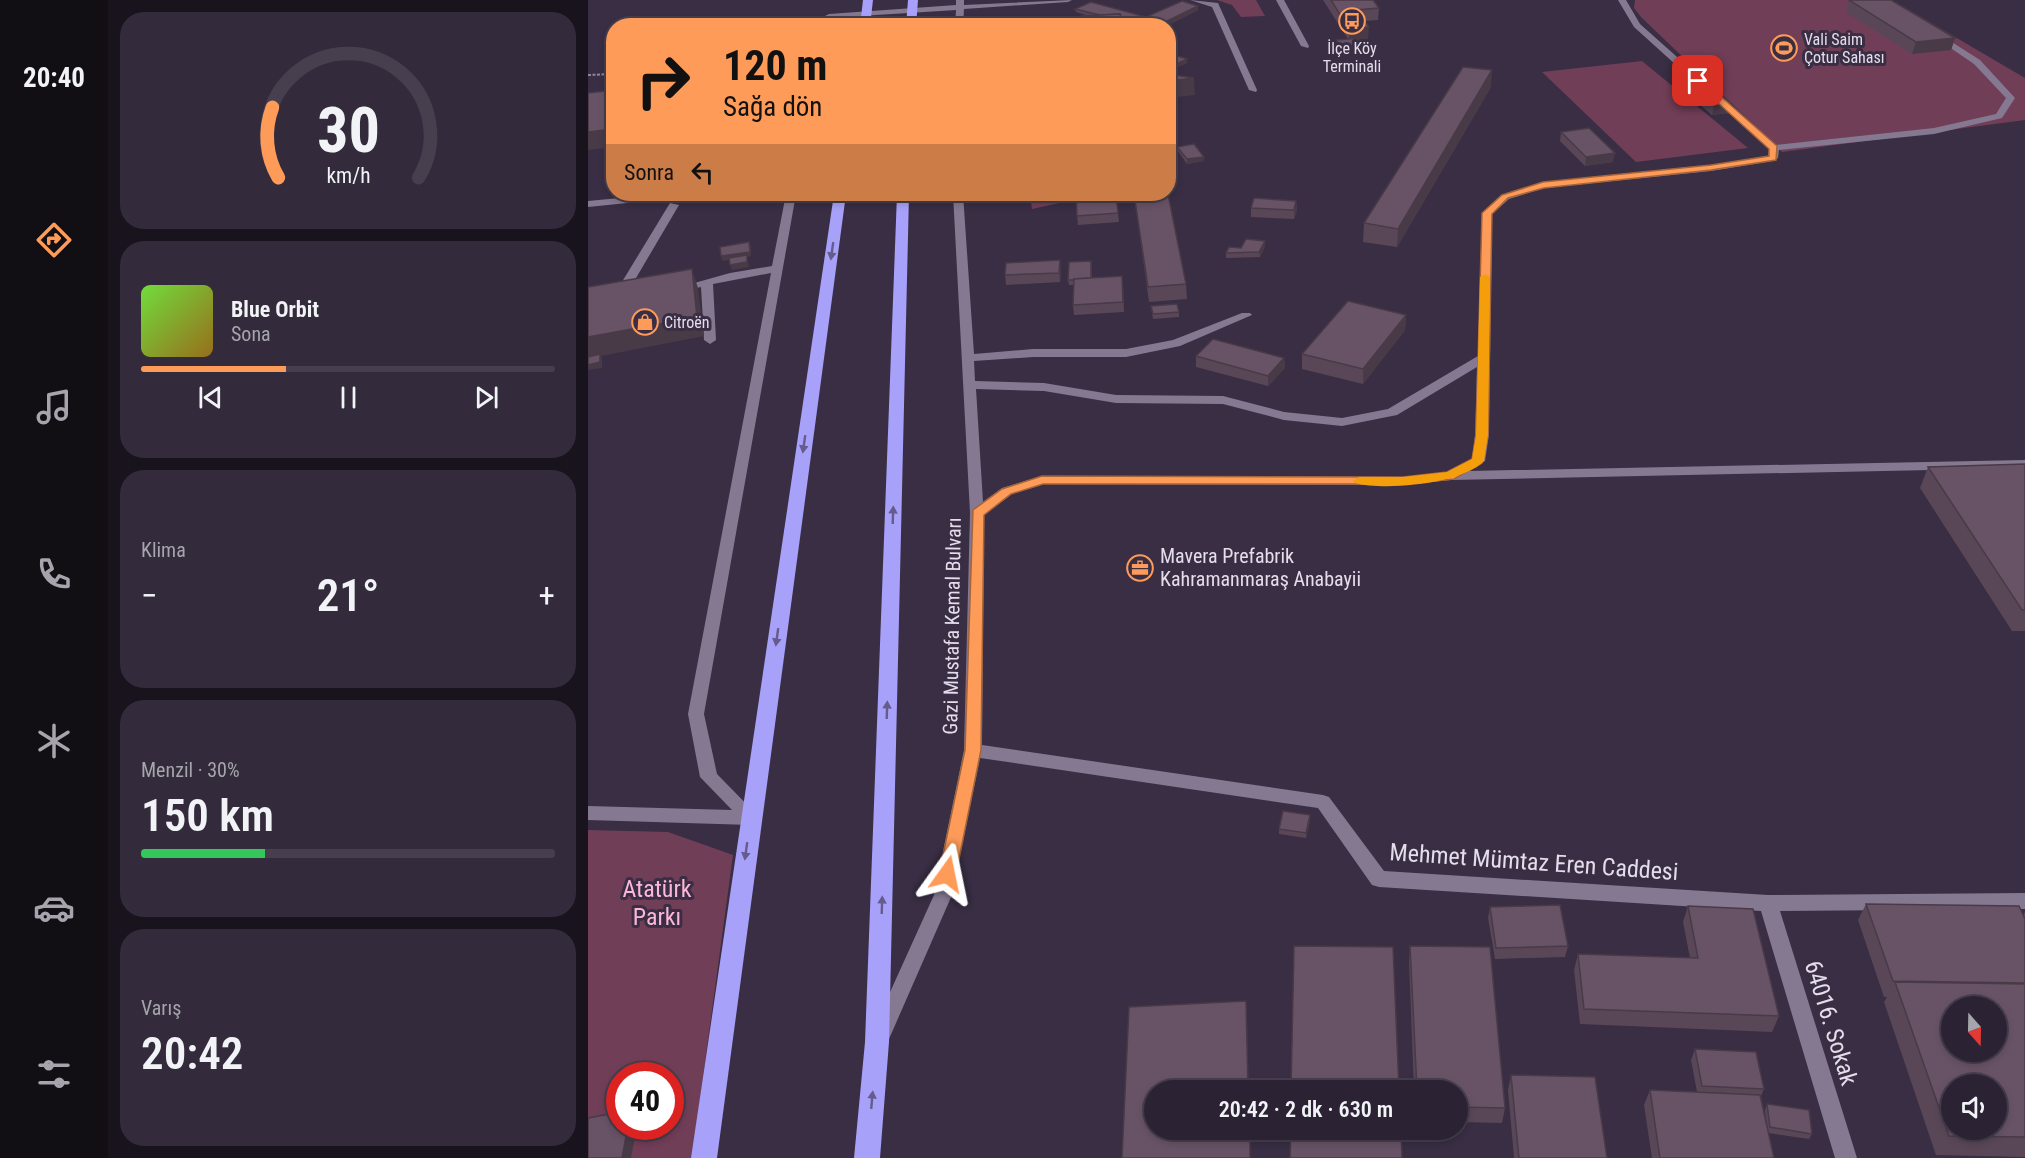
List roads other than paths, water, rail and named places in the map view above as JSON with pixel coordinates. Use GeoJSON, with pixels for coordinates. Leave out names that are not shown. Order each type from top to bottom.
{"type":"FeatureCollection","features":[{"type":"Feature","properties":{"kind":"highway"},"geometry":{"type":"LineString","coordinates":[[704,1158],[839,201]]}},
{"type":"Feature","properties":{"kind":"highway","name":"Gazi Mustafa Kemal Bulvarı"},"geometry":{"type":"LineString","coordinates":[[867,1158],[877,1042],[903,201]]}},
{"type":"Feature","properties":{"kind":"street"},"geometry":{"type":"LineString","coordinates":[[913,4],[946,0]]}},
{"type":"Feature","properties":{"kind":"street"},"geometry":{"type":"LineString","coordinates":[[829,16],[867,6],[1068,0]]}},
{"type":"Feature","properties":{"kind":"street"},"geometry":{"type":"LineString","coordinates":[[1194,0],[1215,5],[1253,90]]}},
{"type":"Feature","properties":{"kind":"street"},"geometry":{"type":"LineString","coordinates":[[1280,0],[1305,46]]}},
{"type":"Feature","properties":{"kind":"street"},"geometry":{"type":"LineString","coordinates":[[1623,0],[1637,25],[1774,148],[1934,131],[1999,117],[2012,98],[1996,77],[1980,62],[1930,30]]}},
{"type":"Feature","properties":{"kind":"street"},"geometry":{"type":"LineString","coordinates":[[1450,476],[1478,461],[1482,435],[1487,213],[1505,196],[1543,185],[1711,168],[1773,158],[1774,148]]}},
{"type":"Feature","properties":{"kind":"street"},"geometry":{"type":"LineString","coordinates":[[588,204],[618,201]]}},
{"type":"Feature","properties":{"kind":"street"},"geometry":{"type":"LineString","coordinates":[[751,818],[709,777],[696,714],[790,201]]}},
{"type":"Feature","properties":{"kind":"street","name":"Gazi Mustafa Kemal Bulvarı"},"geometry":{"type":"LineString","coordinates":[[877,1042],[943,895],[973,750],[977,513],[958,201]]}},
{"type":"Feature","properties":{"kind":"street"},"geometry":{"type":"LineString","coordinates":[[618,300],[674,205]]}},
{"type":"Feature","properties":{"kind":"street"},"geometry":{"type":"LineString","coordinates":[[662,292],[707,284],[730,276],[776,269]]}},
{"type":"Feature","properties":{"kind":"street"},"geometry":{"type":"LineString","coordinates":[[707,284],[710,340]]}},
{"type":"Feature","properties":{"kind":"street"},"geometry":{"type":"LineString","coordinates":[[967,358],[1033,353],[1126,353],[1176,343],[1246,315]]}},
{"type":"Feature","properties":{"kind":"street"},"geometry":{"type":"LineString","coordinates":[[969,385],[1044,387],[1116,399],[1223,400],[1284,416],[1342,422],[1392,412],[1484,358]]}},
{"type":"Feature","properties":{"kind":"street"},"geometry":{"type":"LineString","coordinates":[[977,513],[1007,491],[1042,480],[1403,481],[1450,476],[2025,464]]}},
{"type":"Feature","properties":{"kind":"street","name":"Mehmet Mümtaz Eren Caddesi"},"geometry":{"type":"LineString","coordinates":[[973,750],[1323,802],[1379,879],[1768,903],[2025,901]]}},
{"type":"Feature","properties":{"kind":"street"},"geometry":{"type":"LineString","coordinates":[[588,813],[751,818]]}},
{"type":"Feature","properties":{"kind":"street","name":"64016. Sokak"},"geometry":{"type":"LineString","coordinates":[[1768,903],[1846,1158]]}},
{"type":"Feature","properties":{"kind":"place","name":"İlçe Köy Terminali"},"geometry":{"type":"Point","coordinates":[1352,21]}},
{"type":"Feature","properties":{"kind":"place","name":"Vali Saim Çotur Sahası"},"geometry":{"type":"Point","coordinates":[1784,48]}},
{"type":"Feature","properties":{"kind":"place","name":"Citroën"},"geometry":{"type":"Point","coordinates":[645,322]}},
{"type":"Feature","properties":{"kind":"place","name":"Mavera Prefabrik Kahramanmaraş Anabayii"},"geometry":{"type":"Point","coordinates":[1140,568]}},
{"type":"Feature","properties":{"kind":"park label","name":"Atatürk Parkı"},"geometry":{"type":"Point","coordinates":[657,903]}}]}
